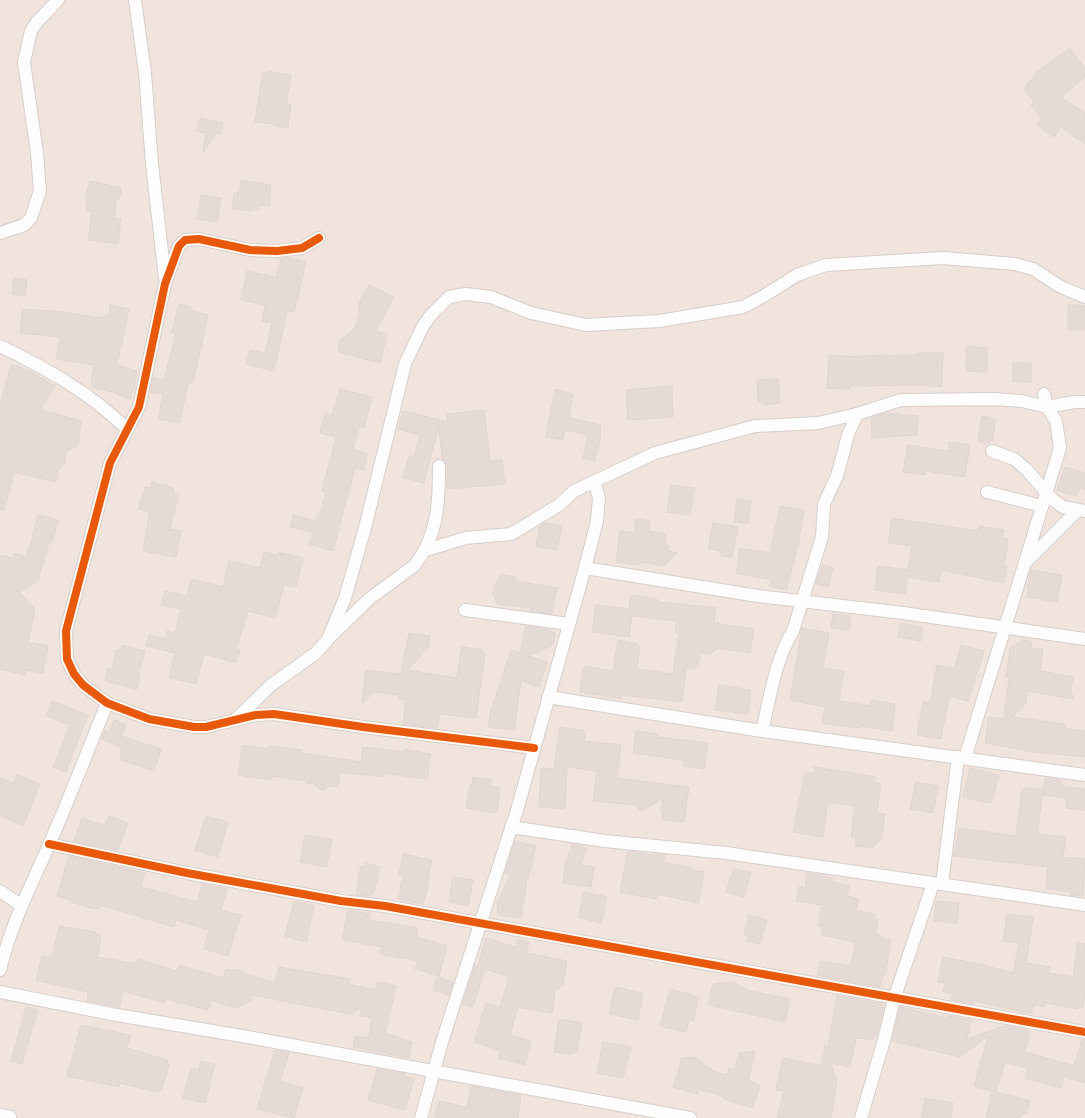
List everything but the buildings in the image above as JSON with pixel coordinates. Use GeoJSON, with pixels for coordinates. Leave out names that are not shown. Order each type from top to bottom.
{"type":"FeatureCollection","features":[{"type":"Feature","properties":{"kind":"street"},"geometry":{"type":"LineString","coordinates":[[0,233],[24,225],[32,218],[40,191],[36,144],[24,62],[31,31],[58,0]]}},
{"type":"Feature","properties":{"kind":"street"},"geometry":{"type":"LineString","coordinates":[[135,0],[146,73],[152,164],[165,284]]}},
{"type":"Feature","properties":{"kind":"street"},"geometry":{"type":"LineString","coordinates":[[318,238],[302,248],[277,251],[250,250],[199,239],[185,240],[179,246],[165,284],[139,407],[110,463],[66,631],[67,659],[74,674],[83,685],[107,703],[149,719],[194,728],[216,726],[256,715],[274,714],[534,748]]}},
{"type":"Feature","properties":{"kind":"street"},"geometry":{"type":"LineString","coordinates":[[328,639],[345,598],[363,536],[406,364],[422,328],[430,316],[450,297],[466,294],[491,297],[531,313],[586,324],[659,321],[743,306],[762,297],[797,275],[826,265],[942,258],[1015,264],[1033,270],[1061,287],[1085,297]]}},
{"type":"Feature","properties":{"kind":"street"},"geometry":{"type":"LineString","coordinates":[[0,346],[66,380],[100,404],[127,429]]}},
{"type":"Feature","properties":{"kind":"street"},"geometry":{"type":"LineString","coordinates":[[861,1118],[894,999],[937,884],[962,757],[1060,448],[1056,421],[1047,407],[1044,394]]}},
{"type":"Feature","properties":{"kind":"street"},"geometry":{"type":"LineString","coordinates":[[426,550],[466,538],[511,534],[559,505],[574,491],[655,453],[755,426],[818,423],[857,414],[901,400],[994,398],[1022,401],[1047,407],[1085,402]]}},
{"type":"Feature","properties":{"kind":"street"},"geometry":{"type":"LineString","coordinates":[[762,731],[778,664],[785,644],[793,631],[822,537],[824,504],[837,476],[848,435],[857,414]]}},
{"type":"Feature","properties":{"kind":"street"},"geometry":{"type":"LineString","coordinates":[[992,451],[1014,459],[1063,507],[1082,511]]}},
{"type":"Feature","properties":{"kind":"street"},"geometry":{"type":"LineString","coordinates":[[236,720],[271,685],[316,653],[369,599],[414,566],[426,550],[431,538],[439,492],[439,466]]}},
{"type":"Feature","properties":{"kind":"street"},"geometry":{"type":"LineString","coordinates":[[421,1118],[442,1042],[511,828],[585,568],[597,521],[599,498],[594,481]]}},
{"type":"Feature","properties":{"kind":"street"},"geometry":{"type":"LineString","coordinates":[[988,492],[1042,506]]}},
{"type":"Feature","properties":{"kind":"street"},"geometry":{"type":"LineString","coordinates":[[1025,563],[1082,511]]}},
{"type":"Feature","properties":{"kind":"street"},"geometry":{"type":"LineString","coordinates":[[585,568],[758,596],[803,600],[1085,639]]}},
{"type":"Feature","properties":{"kind":"street"},"geometry":{"type":"LineString","coordinates":[[465,610],[569,624]]}},
{"type":"Feature","properties":{"kind":"street"},"geometry":{"type":"LineString","coordinates":[[548,697],[762,731],[1085,775]]}},
{"type":"Feature","properties":{"kind":"street"},"geometry":{"type":"LineString","coordinates":[[0,970],[6,944],[21,905],[49,844],[107,703]]}},
{"type":"Feature","properties":{"kind":"street"},"geometry":{"type":"LineString","coordinates":[[511,828],[622,843],[726,853],[1085,905]]}},
{"type":"Feature","properties":{"kind":"street"},"geometry":{"type":"LineString","coordinates":[[49,844],[187,873],[341,901],[385,906],[1085,1032]]}},
{"type":"Feature","properties":{"kind":"street"},"geometry":{"type":"LineString","coordinates":[[0,891],[21,905]]}},
{"type":"Feature","properties":{"kind":"street"},"geometry":{"type":"LineString","coordinates":[[0,992],[111,1014],[242,1036],[690,1118]]}},
{"type":"Feature","properties":{"kind":"shaded area"},"geometry":{"type":"Polygon","coordinates":[[[0,0],[1085,0],[1085,1118],[0,1118],[0,0]]]}},
{"type":"Feature","properties":{"kind":"cycle path"},"geometry":{"type":"LineString","coordinates":[[319,238],[302,248],[277,251],[250,250],[199,239],[185,240],[179,246],[165,284],[139,407],[110,463],[66,631],[67,659],[74,674],[83,685],[107,703],[149,719],[194,727],[206,727],[256,715],[274,714],[534,748]]}},
{"type":"Feature","properties":{"kind":"cycle path"},"geometry":{"type":"LineString","coordinates":[[49,844],[187,873],[341,901],[385,906],[1085,1032]]}}]}
